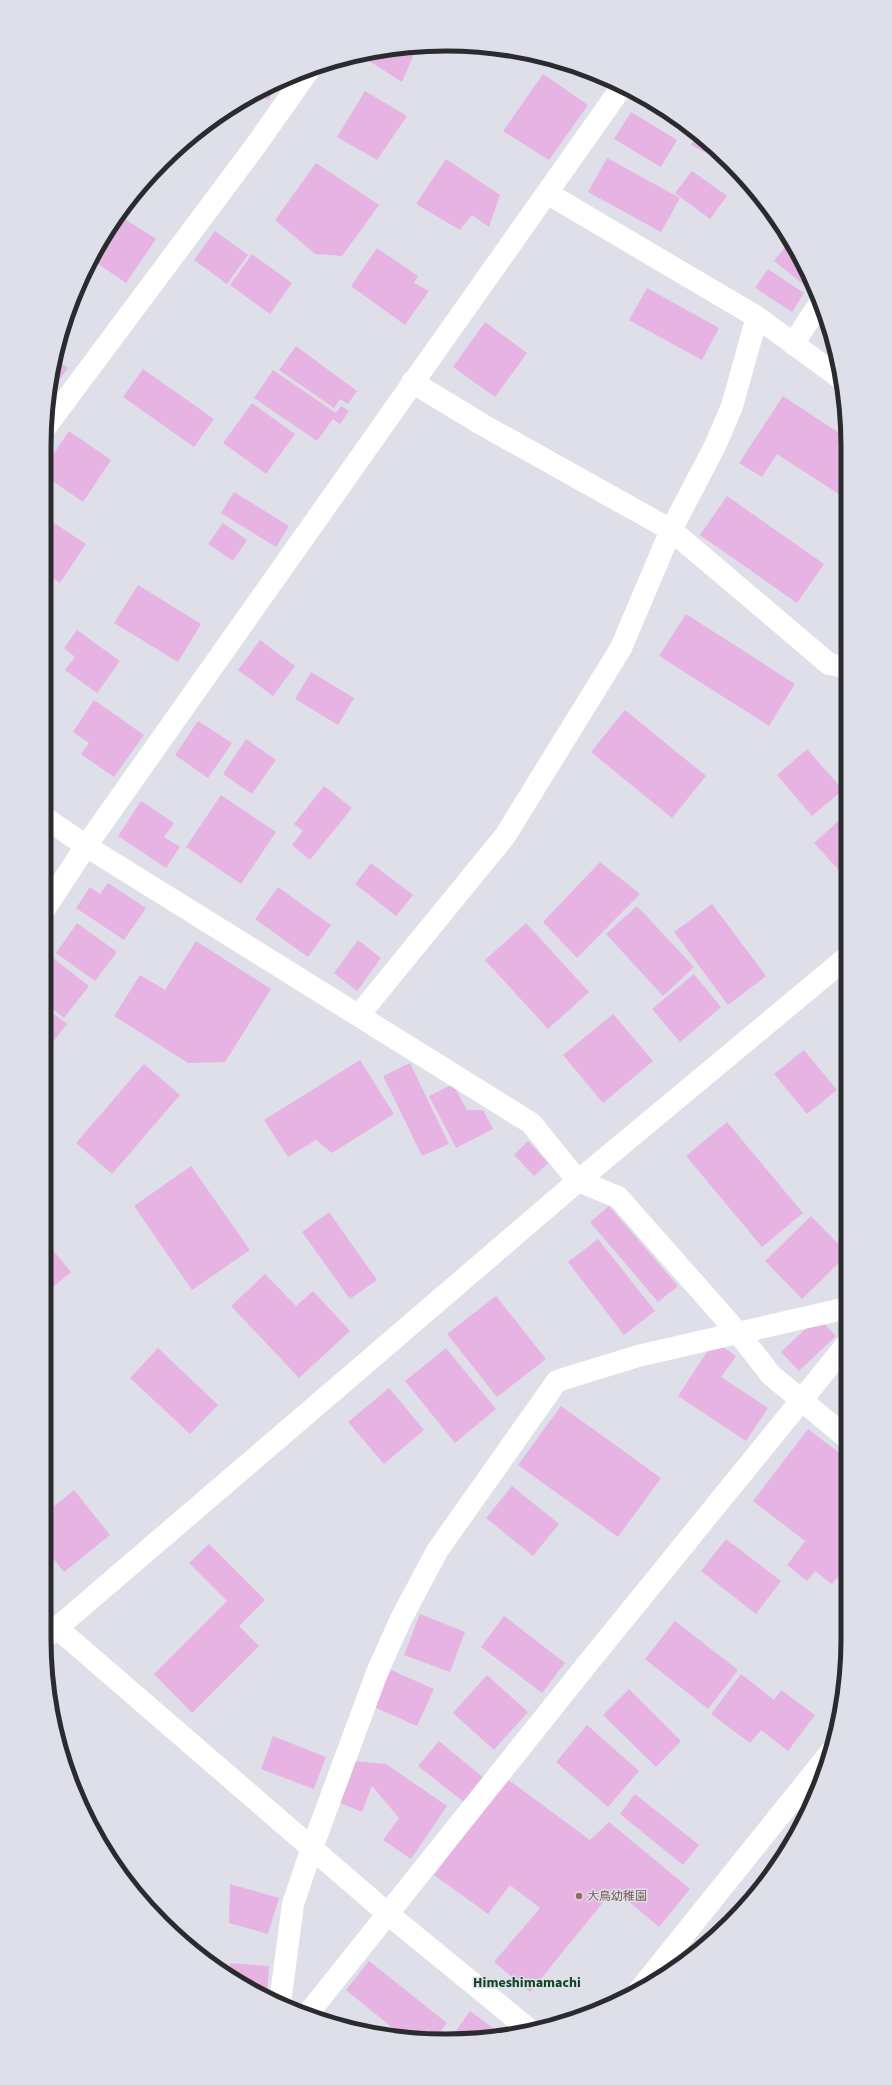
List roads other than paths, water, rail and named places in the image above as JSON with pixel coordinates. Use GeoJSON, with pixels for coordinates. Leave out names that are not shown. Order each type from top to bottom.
{"type":"FeatureCollection","features":[{"type":"Feature","properties":{"kind":"street"},"geometry":{"type":"LineString","coordinates":[[52,418],[256,145],[303,78]]}},
{"type":"Feature","properties":{"kind":"street"},"geometry":{"type":"LineString","coordinates":[[51,899],[86,846],[412,382],[619,91]]}},
{"type":"Feature","properties":{"kind":"street"},"geometry":{"type":"LineString","coordinates":[[547,193],[757,317],[834,374]]}},
{"type":"Feature","properties":{"kind":"street"},"geometry":{"type":"LineString","coordinates":[[793,344],[816,309]]}},
{"type":"Feature","properties":{"kind":"street"},"geometry":{"type":"LineString","coordinates":[[359,1015],[505,836],[622,648],[671,530],[715,446],[732,406],[757,317]]}},
{"type":"Feature","properties":{"kind":"street"},"geometry":{"type":"LineString","coordinates":[[412,382],[483,425],[671,530],[829,664],[841,666]]}},
{"type":"Feature","properties":{"kind":"street"},"geometry":{"type":"LineString","coordinates":[[51,822],[86,846],[531,1123],[578,1180],[618,1197],[740,1334],[771,1375],[802,1399],[841,1433]]}},
{"type":"Feature","properties":{"kind":"street"},"geometry":{"type":"LineString","coordinates":[[51,1633],[578,1180],[841,962]]}},
{"type":"Feature","properties":{"kind":"street"},"geometry":{"type":"LineString","coordinates":[[281,1997],[293,1904],[312,1848],[378,1670],[401,1619],[437,1551],[557,1381],[638,1356],[740,1334],[841,1309]]}},
{"type":"Feature","properties":{"kind":"street"},"geometry":{"type":"LineString","coordinates":[[311,2010],[841,1351]]}},
{"type":"Feature","properties":{"kind":"street"},"geometry":{"type":"LineString","coordinates":[[51,1635],[312,1848],[388,1914],[525,2026]]}},
{"type":"Feature","properties":{"kind":"street"},"geometry":{"type":"LineString","coordinates":[[650,1977],[820,1765]]}},
{"type":"Feature","properties":{"kind":"place","name":"大鳥幼稚園"},"geometry":{"type":"Point","coordinates":[579,1896]}},
{"type":"Feature","properties":{"kind":"district","name":"Himeshimamachi"},"geometry":{"type":"Point","coordinates":[527,1982]}}]}
